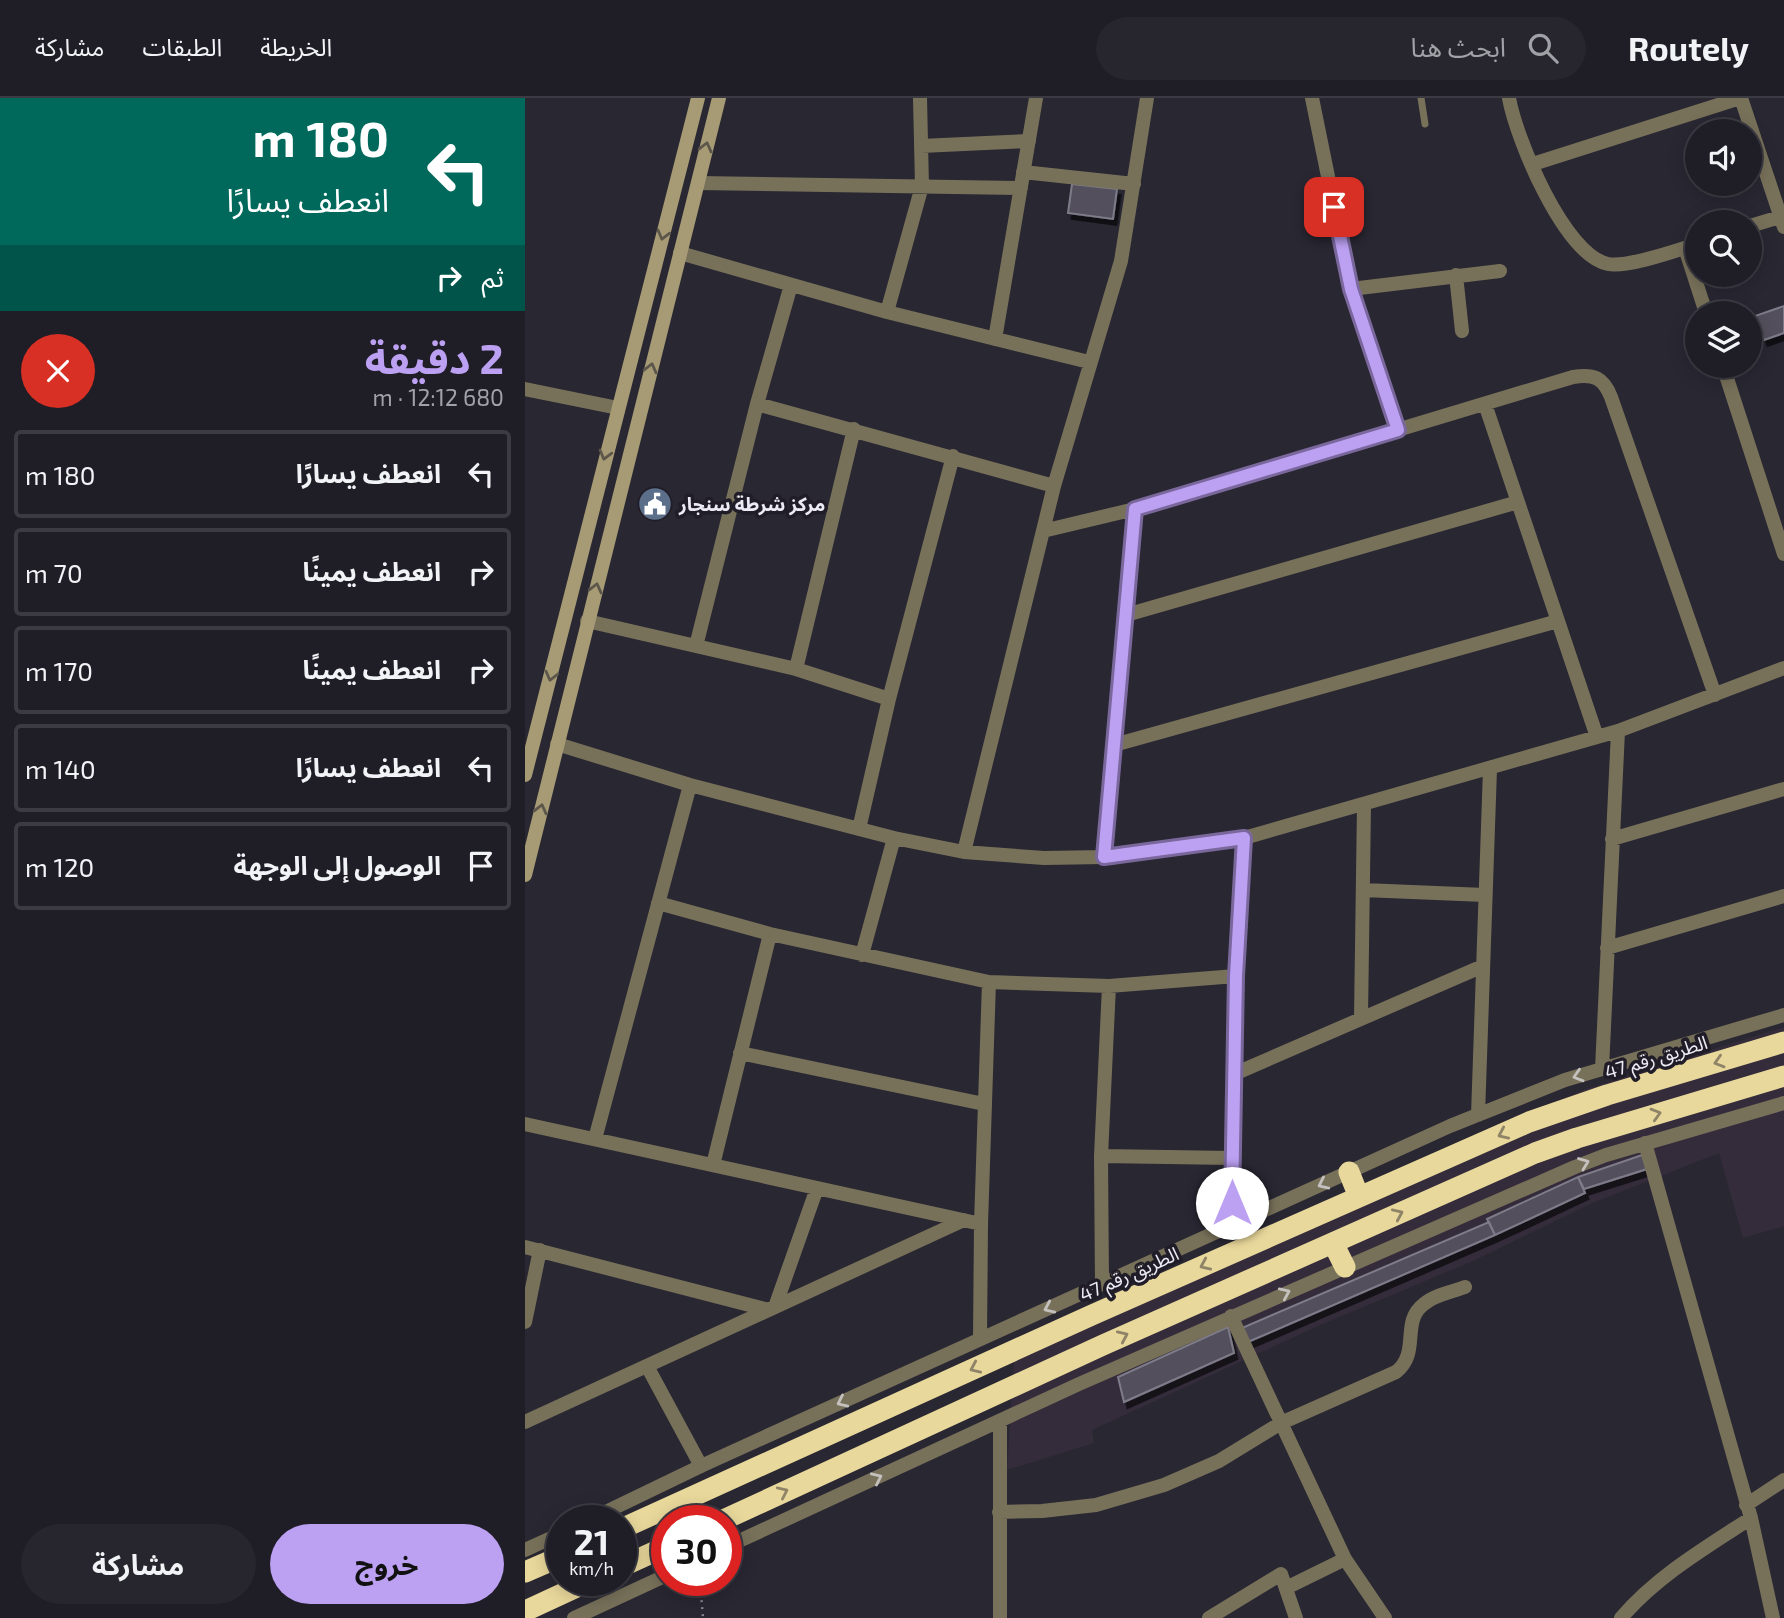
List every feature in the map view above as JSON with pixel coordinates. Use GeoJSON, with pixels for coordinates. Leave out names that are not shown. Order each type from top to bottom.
{"type":"FeatureCollection","features":[{"type":"Feature","properties":{"kind":"highway","name":"الطريق رقم 47"},"geometry":{"type":"LineString","coordinates":[[637,1522],[1359,1197],[1568,1107],[1784,1042]]}},
{"type":"Feature","properties":{"kind":"highway"},"geometry":{"type":"LineString","coordinates":[[1751,1052],[1760,1083]]}},
{"type":"Feature","properties":{"kind":"highway"},"geometry":{"type":"LineString","coordinates":[[742,1511],[1103,1345],[1494,1171],[1566,1142],[1784,1076]]}},
{"type":"Feature","properties":{"kind":"highway"},"geometry":{"type":"LineString","coordinates":[[1349,1172],[1359,1197]]}},
{"type":"Feature","properties":{"kind":"highway"},"geometry":{"type":"LineString","coordinates":[[1333,1243],[1345,1267]]}},
{"type":"Feature","properties":{"kind":"highway"},"geometry":{"type":"LineString","coordinates":[[699,1494],[704,1505]]}},
{"type":"Feature","properties":{"kind":"highway"},"geometry":{"type":"LineString","coordinates":[[525,1572],[546,1563]]}},
{"type":"Feature","properties":{"kind":"highway"},"geometry":{"type":"LineString","coordinates":[[525,1611],[557,1596]]}},
{"type":"Feature","properties":{"kind":"street"},"geometry":{"type":"LineString","coordinates":[[525,775],[528,753],[698,98]]}},
{"type":"Feature","properties":{"kind":"street"},"geometry":{"type":"LineString","coordinates":[[525,875],[719,98]]}},
{"type":"Feature","properties":{"kind":"street"},"geometry":{"type":"LineString","coordinates":[[887,312],[922,186],[920,98]]}},
{"type":"Feature","properties":{"kind":"street"},"geometry":{"type":"LineString","coordinates":[[995,339],[1036,98]]}},
{"type":"Feature","properties":{"kind":"street"},"geometry":{"type":"LineString","coordinates":[[964,852],[1054,486],[1121,261],[1147,98]]}},
{"type":"Feature","properties":{"kind":"street"},"geometry":{"type":"LineString","coordinates":[[1312,98],[1351,289],[1398,430]]}},
{"type":"Feature","properties":{"kind":"street"},"geometry":{"type":"LineString","coordinates":[[1509,98],[1518,133],[1565,229],[1580,247],[1609,264],[1622,264],[1685,248]]}},
{"type":"Feature","properties":{"kind":"street"},"geometry":{"type":"LineString","coordinates":[[1533,164],[1741,98],[1782,222],[1762,224]]}},
{"type":"Feature","properties":{"kind":"street"},"geometry":{"type":"LineString","coordinates":[[921,146],[1029,141]]}},
{"type":"Feature","properties":{"kind":"street"},"geometry":{"type":"LineString","coordinates":[[1023,172],[1134,184]]}},
{"type":"Feature","properties":{"kind":"street"},"geometry":{"type":"LineString","coordinates":[[698,183],[1021,188]]}},
{"type":"Feature","properties":{"kind":"street"},"geometry":{"type":"LineString","coordinates":[[680,253],[887,312],[1089,362]]}},
{"type":"Feature","properties":{"kind":"street"},"geometry":{"type":"LineString","coordinates":[[1351,289],[1500,271]]}},
{"type":"Feature","properties":{"kind":"street"},"geometry":{"type":"LineString","coordinates":[[1456,275],[1462,331]]}},
{"type":"Feature","properties":{"kind":"street"},"geometry":{"type":"LineString","coordinates":[[696,646],[757,404],[791,285]]}},
{"type":"Feature","properties":{"kind":"street"},"geometry":{"type":"LineString","coordinates":[[1043,531],[1135,509],[1573,377],[1596,377],[1606,385],[1715,695]]}},
{"type":"Feature","properties":{"kind":"street"},"geometry":{"type":"LineString","coordinates":[[1727,378],[1784,554]]}},
{"type":"Feature","properties":{"kind":"street"},"geometry":{"type":"LineString","coordinates":[[525,389],[618,408]]}},
{"type":"Feature","properties":{"kind":"street"},"geometry":{"type":"LineString","coordinates":[[757,404],[1054,486]]}},
{"type":"Feature","properties":{"kind":"street"},"geometry":{"type":"LineString","coordinates":[[1485,404],[1597,737]]}},
{"type":"Feature","properties":{"kind":"street"},"geometry":{"type":"LineString","coordinates":[[796,670],[854,429]]}},
{"type":"Feature","properties":{"kind":"street"},"geometry":{"type":"LineString","coordinates":[[859,829],[888,699],[953,456]]}},
{"type":"Feature","properties":{"kind":"street"},"geometry":{"type":"LineString","coordinates":[[1126,615],[1518,502]]}},
{"type":"Feature","properties":{"kind":"street"},"geometry":{"type":"LineString","coordinates":[[1104,857],[1135,509]]}},
{"type":"Feature","properties":{"kind":"street"},"geometry":{"type":"LineString","coordinates":[[587,621],[796,670],[888,699]]}},
{"type":"Feature","properties":{"kind":"street"},"geometry":{"type":"LineString","coordinates":[[1114,745],[1558,621]]}},
{"type":"Feature","properties":{"kind":"street"},"geometry":{"type":"LineString","coordinates":[[557,744],[690,785],[894,838],[964,852],[1044,858],[1104,857],[1244,838],[1364,805],[1618,731],[1784,668]]}},
{"type":"Feature","properties":{"kind":"street"},"geometry":{"type":"LineString","coordinates":[[1602,1069],[1618,731]]}},
{"type":"Feature","properties":{"kind":"street"},"geometry":{"type":"LineString","coordinates":[[1478,1115],[1490,769]]}},
{"type":"Feature","properties":{"kind":"street"},"geometry":{"type":"LineString","coordinates":[[595,1139],[690,785]]}},
{"type":"Feature","properties":{"kind":"street"},"geometry":{"type":"LineString","coordinates":[[1612,839],[1784,789]]}},
{"type":"Feature","properties":{"kind":"street"},"geometry":{"type":"LineString","coordinates":[[1361,1018],[1364,805]]}},
{"type":"Feature","properties":{"kind":"street"},"geometry":{"type":"LineString","coordinates":[[862,956],[894,838]]}},
{"type":"Feature","properties":{"kind":"street"},"geometry":{"type":"LineString","coordinates":[[1232,1226],[1236,976],[1244,838]]}},
{"type":"Feature","properties":{"kind":"street"},"geometry":{"type":"LineString","coordinates":[[1363,890],[1485,895]]}},
{"type":"Feature","properties":{"kind":"street"},"geometry":{"type":"LineString","coordinates":[[1607,948],[1784,896]]}},
{"type":"Feature","properties":{"kind":"street"},"geometry":{"type":"LineString","coordinates":[[658,903],[862,956],[989,982],[1109,986],[1236,976]]}},
{"type":"Feature","properties":{"kind":"street"},"geometry":{"type":"LineString","coordinates":[[713,1165],[770,934]]}},
{"type":"Feature","properties":{"kind":"street"},"geometry":{"type":"LineString","coordinates":[[1234,1074],[1483,965]]}},
{"type":"Feature","properties":{"kind":"street"},"geometry":{"type":"LineString","coordinates":[[980,1339],[989,982]]}},
{"type":"Feature","properties":{"kind":"street"},"geometry":{"type":"LineString","coordinates":[[1102,1284],[1101,1156],[1109,986]]}},
{"type":"Feature","properties":{"kind":"street"},"geometry":{"type":"LineString","coordinates":[[620,1505],[980,1339],[1478,1115],[1565,1080],[1784,1015]]}},
{"type":"Feature","properties":{"kind":"street"},"geometry":{"type":"LineString","coordinates":[[740,1053],[984,1104]]}},
{"type":"Feature","properties":{"kind":"street"},"geometry":{"type":"LineString","coordinates":[[742,1540],[1231,1316],[1575,1167],[1645,1143],[1784,1103]]}},
{"type":"Feature","properties":{"kind":"street"},"geometry":{"type":"LineString","coordinates":[[525,1124],[981,1224]]}},
{"type":"Feature","properties":{"kind":"street"},"geometry":{"type":"LineString","coordinates":[[1645,1143],[1749,1512],[1773,1618]]}},
{"type":"Feature","properties":{"kind":"street"},"geometry":{"type":"LineString","coordinates":[[1101,1156],[1232,1158]]}},
{"type":"Feature","properties":{"kind":"street"},"geometry":{"type":"LineString","coordinates":[[772,1308],[817,1188]]}},
{"type":"Feature","properties":{"kind":"street"},"geometry":{"type":"LineString","coordinates":[[525,1422],[964,1220]]}},
{"type":"Feature","properties":{"kind":"street"},"geometry":{"type":"LineString","coordinates":[[525,1247],[772,1308]]}},
{"type":"Feature","properties":{"kind":"street"},"geometry":{"type":"LineString","coordinates":[[525,1322],[540,1250]]}},
{"type":"Feature","properties":{"kind":"street"},"geometry":{"type":"LineString","coordinates":[[999,1512],[1096,1505],[1164,1485],[1219,1461],[1281,1423],[1396,1372],[1406,1364],[1410,1351],[1411,1326],[1416,1312],[1425,1303],[1465,1287]]}},
{"type":"Feature","properties":{"kind":"street"},"geometry":{"type":"LineString","coordinates":[[1231,1316],[1345,1559],[1385,1618]]}},
{"type":"Feature","properties":{"kind":"street"},"geometry":{"type":"LineString","coordinates":[[647,1366],[701,1466]]}},
{"type":"Feature","properties":{"kind":"street"},"geometry":{"type":"LineString","coordinates":[[1000,1421],[1000,1618]]}},
{"type":"Feature","properties":{"kind":"street"},"geometry":{"type":"LineString","coordinates":[[1621,1618],[1650,1589],[1749,1512],[1784,1480]]}},
{"type":"Feature","properties":{"kind":"street"},"geometry":{"type":"LineString","coordinates":[[525,1550],[546,1540]]}},
{"type":"Feature","properties":{"kind":"street"},"geometry":{"type":"LineString","coordinates":[[1286,1588],[1345,1559]]}},
{"type":"Feature","properties":{"kind":"street"},"geometry":{"type":"LineString","coordinates":[[1209,1618],[1281,1574],[1296,1618]]}},
{"type":"Feature","properties":{"kind":"street"},"geometry":{"type":"LineString","coordinates":[[573,1618],[651,1582]]}},
{"type":"Feature","properties":{"kind":"lane"},"geometry":{"type":"LineString","coordinates":[[1421,98],[1425,124]]}},
{"type":"Feature","properties":{"kind":"path"},"geometry":{"type":"LineString","coordinates":[[701,1596],[703,1618]]}},
{"type":"Feature","properties":{"kind":"shaded area"},"geometry":{"type":"Polygon","coordinates":[[[1784,1027],[1784,1226],[1743,1238],[1719,1153],[1590,1204],[1473,1261],[1318,1326],[1092,1430],[1094,1443],[1007,1470],[1015,1347],[1463,1140],[1586,1089],[1784,1027]]]}},
{"type":"Feature","properties":{"kind":"building"},"geometry":{"type":"Polygon","coordinates":[[[1072,184],[1117,189],[1113,219],[1068,213],[1072,184]]]}},
{"type":"Feature","properties":{"kind":"building"},"geometry":{"type":"Polygon","coordinates":[[[1784,306],[1784,333],[1764,340],[1762,314],[1784,306]]]}},
{"type":"Feature","properties":{"kind":"building"},"geometry":{"type":"Polygon","coordinates":[[[1642,1155],[1647,1169],[1584,1189],[1578,1177],[1642,1155]]]}},
{"type":"Feature","properties":{"kind":"building"},"geometry":{"type":"Polygon","coordinates":[[[1578,1177],[1585,1193],[1495,1235],[1487,1219],[1578,1177]]]}},
{"type":"Feature","properties":{"kind":"building"},"geometry":{"type":"Polygon","coordinates":[[[1489,1222],[1495,1235],[1248,1342],[1242,1328],[1489,1222]]]}},
{"type":"Feature","properties":{"kind":"building"},"geometry":{"type":"Polygon","coordinates":[[[1228,1327],[1234,1353],[1124,1402],[1118,1377],[1228,1327]]]}},
{"type":"Feature","properties":{"kind":"place","name":"مركز شرطة سنجار"},"geometry":{"type":"Point","coordinates":[655,504]}},
{"type":"Feature","properties":{"kind":"route"},"geometry":{"type":"LineString","coordinates":[[1232,1203],[1236,976],[1244,838],[1104,857],[1135,509],[1398,430],[1351,289],[1334,207]]}}]}
